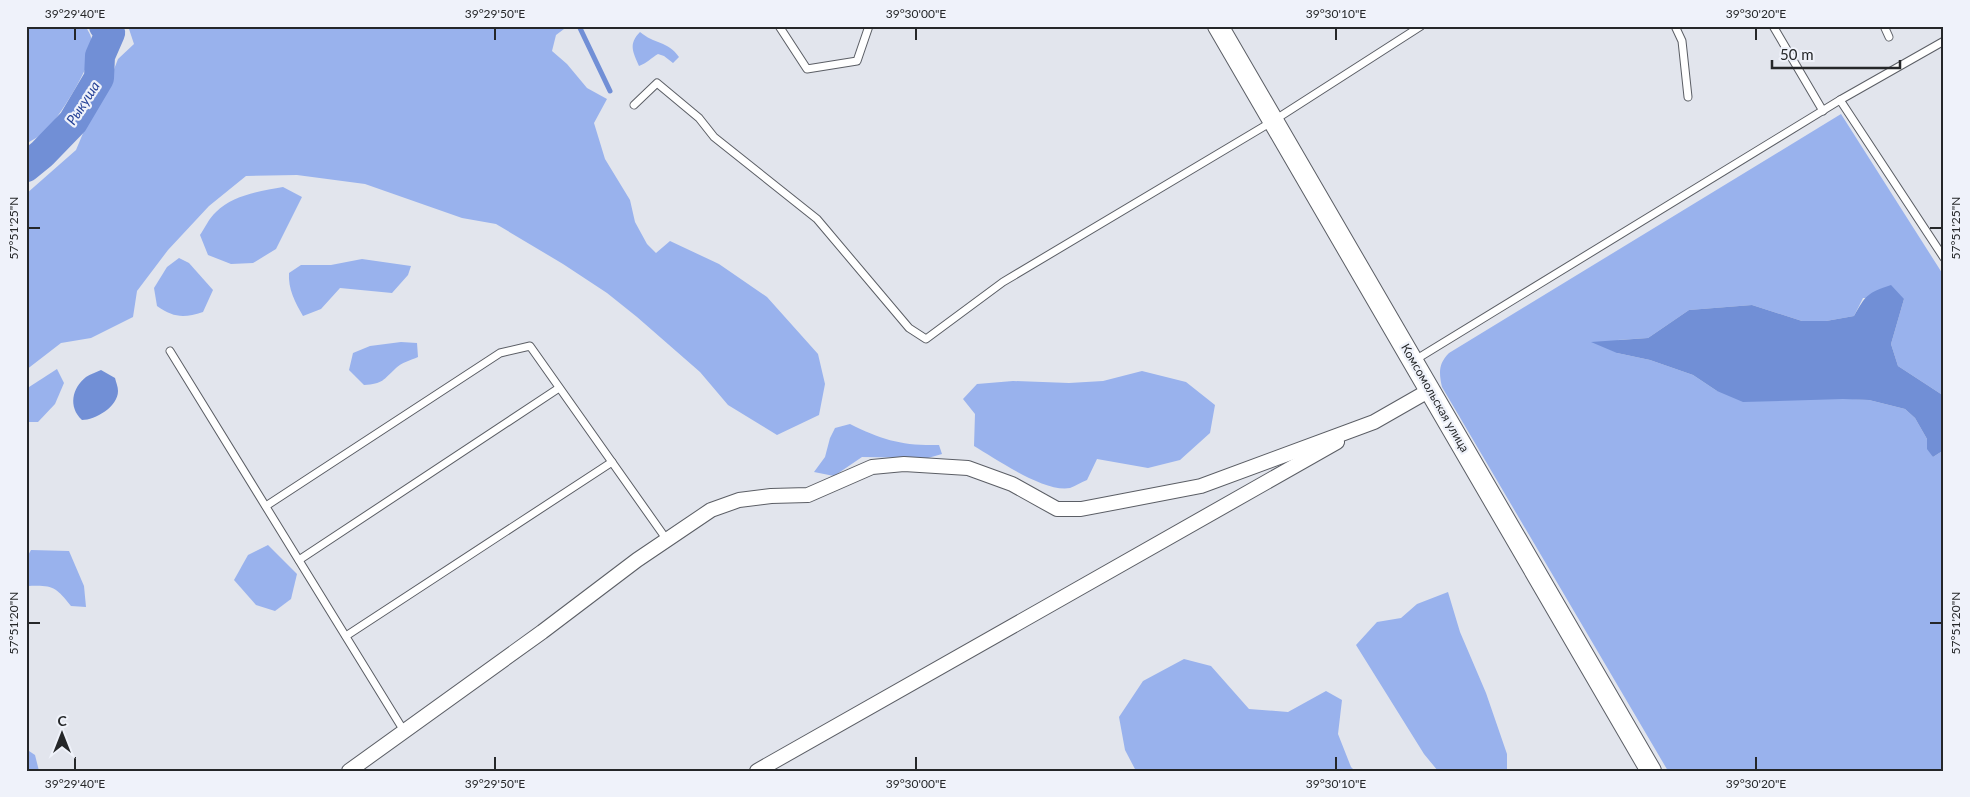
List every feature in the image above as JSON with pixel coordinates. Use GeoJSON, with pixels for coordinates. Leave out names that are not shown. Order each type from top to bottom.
{"type":"FeatureCollection","features":[{"type":"Feature","properties":{"kind":"main road","name":"Комсомольская улица"},"geometry":{"type":"LineString","coordinates":[[1218,26],[1652,771]]}},
{"type":"Feature","properties":{"kind":"street"},"geometry":{"type":"LineString","coordinates":[[757,771],[1430,390]]}},
{"type":"Feature","properties":{"kind":"street"},"geometry":{"type":"LineString","coordinates":[[349,771],[667,540],[711,510],[739,500],[771,496],[808,495],[872,467],[904,464],[968,468],[1012,484],[1057,509],[1080,509],[1201,486],[1374,422]]}},
{"type":"Feature","properties":{"kind":"lane"},"geometry":{"type":"LineString","coordinates":[[779,26],[807,69],[857,61],[868,26]]}},
{"type":"Feature","properties":{"kind":"lane"},"geometry":{"type":"LineString","coordinates":[[634,105],[657,83],[698,118],[714,137],[817,219],[909,328],[926,339],[1003,282],[1273,121],[1422,26]]}},
{"type":"Feature","properties":{"kind":"lane"},"geometry":{"type":"LineString","coordinates":[[1675,26],[1682,41],[1688,98]]}},
{"type":"Feature","properties":{"kind":"lane"},"geometry":{"type":"LineString","coordinates":[[1774,26],[1823,111]]}},
{"type":"Feature","properties":{"kind":"lane"},"geometry":{"type":"LineString","coordinates":[[1884,26],[1890,37]]}},
{"type":"Feature","properties":{"kind":"lane"},"geometry":{"type":"LineString","coordinates":[[1413,361],[1840,100],[1944,41]]}},
{"type":"Feature","properties":{"kind":"lane"},"geometry":{"type":"LineString","coordinates":[[1840,100],[1944,258]]}},
{"type":"Feature","properties":{"kind":"lane"},"geometry":{"type":"LineString","coordinates":[[266,506],[500,354],[530,346],[667,540]]}},
{"type":"Feature","properties":{"kind":"lane"},"geometry":{"type":"LineString","coordinates":[[170,351],[404,731]]}},
{"type":"Feature","properties":{"kind":"lane"},"geometry":{"type":"LineString","coordinates":[[299,560],[560,388]]}},
{"type":"Feature","properties":{"kind":"lane"},"geometry":{"type":"LineString","coordinates":[[346,636],[612,462]]}},
{"type":"Feature","properties":{"kind":"shaded area"},"geometry":{"type":"Polygon","coordinates":[[[26,26],[85,26],[91,36],[92,45],[91,56],[81,79],[58,115],[46,131],[26,144],[26,26]]]}},
{"type":"Feature","properties":{"kind":"shaded area"},"geometry":{"type":"Polygon","coordinates":[[[128,26],[568,26],[556,35],[552,51],[567,64],[587,88],[607,99],[594,123],[605,159],[630,200],[635,222],[647,244],[656,253],[670,241],[719,264],[767,297],[818,354],[825,384],[819,415],[777,435],[728,405],[700,372],[607,293],[496,224],[462,218],[365,184],[297,175],[246,176],[209,206],[168,250],[137,291],[133,317],[91,338],[61,343],[26,370],[26,194],[76,150],[94,107],[108,85],[118,59],[134,44],[128,26]]]}},
{"type":"Feature","properties":{"kind":"shaded area"},"geometry":{"type":"Polygon","coordinates":[[[640,32],[650,39],[666,45],[679,57],[673,63],[658,54],[639,66],[633,44],[640,32]]]}},
{"type":"Feature","properties":{"kind":"shaded area"},"geometry":{"type":"Polygon","coordinates":[[[1841,114],[1944,276],[1944,396],[1898,366],[1891,344],[1904,299],[1863,298],[1854,316],[1826,321],[1802,321],[1752,305],[1689,310],[1648,338],[1618,340],[1617,353],[1650,360],[1693,375],[1717,391],[1869,400],[1905,409],[1915,418],[1927,439],[1933,457],[1944,450],[1944,771],[1668,771],[1442,387],[1441,365],[1449,353],[1841,114]]]}},
{"type":"Feature","properties":{"kind":"shaded area"},"geometry":{"type":"Polygon","coordinates":[[[283,187],[302,197],[276,249],[253,263],[231,264],[208,255],[200,235],[216,212],[231,201],[239,198],[283,187]]]}},
{"type":"Feature","properties":{"kind":"shaded area"},"geometry":{"type":"Polygon","coordinates":[[[179,258],[189,263],[213,290],[203,312],[179,316],[157,306],[154,288],[167,267],[179,258]]]}},
{"type":"Feature","properties":{"kind":"shaded area"},"geometry":{"type":"Polygon","coordinates":[[[362,259],[411,266],[408,275],[392,293],[340,288],[321,309],[303,316],[291,290],[289,273],[301,265],[331,265],[362,259]]]}},
{"type":"Feature","properties":{"kind":"shaded area"},"geometry":{"type":"Polygon","coordinates":[[[1891,285],[1904,299],[1891,344],[1898,366],[1944,396],[1944,450],[1933,457],[1927,449],[1927,439],[1915,418],[1905,409],[1869,400],[1743,402],[1717,391],[1693,375],[1650,360],[1617,353],[1591,342],[1648,338],[1689,310],[1752,305],[1802,321],[1826,321],[1854,316],[1861,303],[1868,296],[1877,290],[1891,285]]]}},
{"type":"Feature","properties":{"kind":"shaded area"},"geometry":{"type":"Polygon","coordinates":[[[401,342],[417,343],[418,357],[398,366],[382,381],[364,385],[349,370],[353,353],[370,346],[401,342]]]}},
{"type":"Feature","properties":{"kind":"shaded area"},"geometry":{"type":"Polygon","coordinates":[[[57,369],[64,383],[55,404],[38,422],[26,422],[26,389],[57,369]]]}},
{"type":"Feature","properties":{"kind":"shaded area"},"geometry":{"type":"Polygon","coordinates":[[[101,370],[115,378],[118,389],[117,397],[105,412],[93,418],[82,420],[73,404],[75,392],[81,381],[101,370]]]}},
{"type":"Feature","properties":{"kind":"shaded area"},"geometry":{"type":"Polygon","coordinates":[[[1142,371],[1186,382],[1215,405],[1210,433],[1180,460],[1148,468],[1097,459],[1087,480],[1070,488],[1060,488],[1021,474],[974,446],[975,414],[963,399],[977,384],[1013,381],[1069,383],[1103,381],[1142,371]]]}},
{"type":"Feature","properties":{"kind":"shaded area"},"geometry":{"type":"Polygon","coordinates":[[[850,424],[893,441],[939,445],[942,454],[928,458],[862,457],[834,476],[814,472],[825,457],[835,428],[850,424]]]}},
{"type":"Feature","properties":{"kind":"shaded area"},"geometry":{"type":"Polygon","coordinates":[[[268,545],[297,574],[291,599],[275,611],[256,605],[234,580],[248,555],[268,545]]]}},
{"type":"Feature","properties":{"kind":"shaded area"},"geometry":{"type":"Polygon","coordinates":[[[31,550],[69,551],[84,586],[86,607],[71,606],[53,588],[26,586],[26,559],[31,550]]]}},
{"type":"Feature","properties":{"kind":"shaded area"},"geometry":{"type":"Polygon","coordinates":[[[1448,592],[1460,632],[1486,693],[1507,754],[1507,771],[1438,771],[1424,754],[1356,645],[1377,622],[1401,618],[1417,604],[1448,592]]]}},
{"type":"Feature","properties":{"kind":"shaded area"},"geometry":{"type":"Polygon","coordinates":[[[1184,659],[1211,666],[1249,709],[1288,712],[1326,691],[1342,700],[1338,734],[1351,767],[1355,771],[1136,771],[1125,750],[1119,717],[1143,681],[1184,659]]]}},
{"type":"Feature","properties":{"kind":"shaded area"},"geometry":{"type":"Polygon","coordinates":[[[26,749],[35,755],[39,771],[26,771],[26,749]]]}},
{"type":"Feature","properties":{"kind":"waterway","name":"Рыкуша"},"geometry":{"type":"LineString","coordinates":[[26,167],[42,154],[73,122],[99,78],[100,56],[110,33],[104,26]]}},
{"type":"Feature","properties":{"kind":"waterway"},"geometry":{"type":"LineString","coordinates":[[579,26],[610,91]]}}]}
